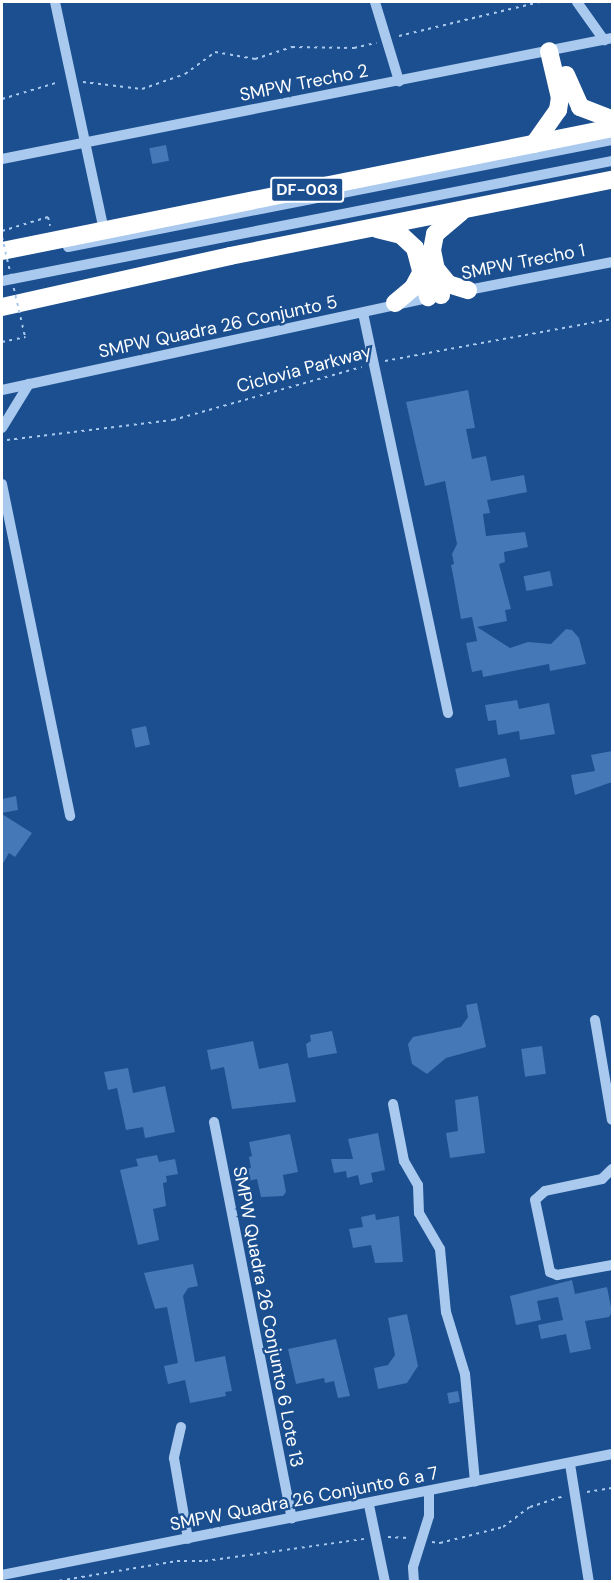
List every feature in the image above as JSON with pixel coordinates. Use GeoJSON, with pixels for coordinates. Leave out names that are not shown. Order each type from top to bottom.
{"type":"FeatureCollection","features":[{"type":"Feature","properties":{"kind":"highway"},"geometry":{"type":"LineString","coordinates":[[554,50],[571,94],[580,107],[612,119]]}},
{"type":"Feature","properties":{"kind":"highway"},"geometry":{"type":"LineString","coordinates":[[534,144],[558,110],[560,98],[554,50]]}},
{"type":"Feature","properties":{"kind":"highway","name":"DF-003"},"geometry":{"type":"LineString","coordinates":[[2,251],[612,128]]}},
{"type":"Feature","properties":{"kind":"highway"},"geometry":{"type":"LineString","coordinates":[[2,307],[468,207],[612,180]]}},
{"type":"Feature","properties":{"kind":"highway"},"geometry":{"type":"LineString","coordinates":[[434,296],[429,269],[435,234],[468,207]]}},
{"type":"Feature","properties":{"kind":"highway"},"geometry":{"type":"LineString","coordinates":[[375,228],[408,240],[429,269],[448,284],[468,290]]}},
{"type":"Feature","properties":{"kind":"highway"},"geometry":{"type":"LineString","coordinates":[[395,303],[429,269]]}},
{"type":"Feature","properties":{"kind":"street"},"geometry":{"type":"LineString","coordinates":[[55,2],[69,80],[87,142],[104,231]]}},
{"type":"Feature","properties":{"kind":"street"},"geometry":{"type":"LineString","coordinates":[[375,2],[399,81]]}},
{"type":"Feature","properties":{"kind":"street"},"geometry":{"type":"LineString","coordinates":[[577,2],[608,39]]}},
{"type":"Feature","properties":{"kind":"street","name":"SMPW Trecho 2"},"geometry":{"type":"LineString","coordinates":[[2,159],[608,39]]}},
{"type":"Feature","properties":{"kind":"street"},"geometry":{"type":"LineString","coordinates":[[2,259],[612,140]]}},
{"type":"Feature","properties":{"kind":"street"},"geometry":{"type":"LineString","coordinates":[[2,281],[612,161]]}},
{"type":"Feature","properties":{"kind":"street","name":"SMPW Trecho 1"},"geometry":{"type":"LineString","coordinates":[[434,296],[612,262]]}},
{"type":"Feature","properties":{"kind":"street","name":"SMPW Quadra 26 Conjunto 5"},"geometry":{"type":"LineString","coordinates":[[2,390],[434,296]]}},
{"type":"Feature","properties":{"kind":"street"},"geometry":{"type":"LineString","coordinates":[[363,313],[447,713]]}},
{"type":"Feature","properties":{"kind":"street"},"geometry":{"type":"LineString","coordinates":[[2,428],[29,384]]}},
{"type":"Feature","properties":{"kind":"street"},"geometry":{"type":"LineString","coordinates":[[2,484],[70,816]]}},
{"type":"Feature","properties":{"kind":"street"},"geometry":{"type":"LineString","coordinates":[[595,1020],[612,1120]]}},
{"type":"Feature","properties":{"kind":"street"},"geometry":{"type":"LineString","coordinates":[[393,1104],[404,1161],[418,1185],[419,1213],[440,1249],[446,1312],[465,1374],[475,1482]]}},
{"type":"Feature","properties":{"kind":"street","name":"SMPW Quadra 26 Conjunto 6 Lote 13"},"geometry":{"type":"LineString","coordinates":[[214,1122],[292,1518]]}},
{"type":"Feature","properties":{"kind":"street"},"geometry":{"type":"LineString","coordinates":[[612,1168],[602,1179],[545,1191],[535,1200],[550,1272],[557,1275],[612,1265]]}},
{"type":"Feature","properties":{"kind":"street"},"geometry":{"type":"LineString","coordinates":[[181,1427],[174,1458],[188,1539]]}},
{"type":"Feature","properties":{"kind":"street","name":"SMPW Quadra 26 Conjunto 6 a 7"},"geometry":{"type":"LineString","coordinates":[[2,1575],[369,1505],[612,1454]]}},
{"type":"Feature","properties":{"kind":"street"},"geometry":{"type":"LineString","coordinates":[[570,1464],[590,1581]]}},
{"type":"Feature","properties":{"kind":"street"},"geometry":{"type":"LineString","coordinates":[[414,1581],[412,1567],[429,1516],[429,1492]]}},
{"type":"Feature","properties":{"kind":"street"},"geometry":{"type":"LineString","coordinates":[[369,1505],[385,1581]]}},
{"type":"Feature","properties":{"kind":"path"},"geometry":{"type":"LineString","coordinates":[[2,99],[69,80],[142,89],[185,74],[215,52],[255,59],[292,47],[354,48],[540,2]]}},
{"type":"Feature","properties":{"kind":"path"},"geometry":{"type":"LineString","coordinates":[[2,231],[48,217],[53,241]]}},
{"type":"Feature","properties":{"kind":"path"},"geometry":{"type":"LineString","coordinates":[[2,237],[25,337],[2,342]]}},
{"type":"Feature","properties":{"kind":"path","name":"Ciclovia Parkway"},"geometry":{"type":"LineString","coordinates":[[2,441],[173,420],[373,363],[612,320]]}},
{"type":"Feature","properties":{"kind":"path"},"geometry":{"type":"LineString","coordinates":[[52,1581],[177,1561],[204,1561],[376,1537],[420,1539],[440,1543],[503,1527],[530,1507],[574,1494],[612,1488]]}},
{"type":"Feature","properties":{"kind":"building"},"geometry":{"type":"Polygon","coordinates":[[[166,145],[169,161],[152,164],[149,148],[166,145]]]}},
{"type":"Feature","properties":{"kind":"building"},"geometry":{"type":"Polygon","coordinates":[[[468,390],[475,428],[466,429],[472,459],[486,456],[491,481],[524,475],[527,492],[487,500],[490,513],[483,514],[486,536],[525,532],[528,547],[504,552],[505,562],[499,564],[511,609],[505,610],[507,621],[477,627],[510,648],[528,642],[551,644],[566,629],[572,630],[579,638],[586,664],[550,671],[549,664],[483,677],[482,670],[472,672],[466,643],[477,641],[472,617],[461,619],[451,565],[454,564],[452,554],[457,544],[445,481],[425,486],[406,402],[468,390]]]}},
{"type":"Feature","properties":{"kind":"building"},"geometry":{"type":"Polygon","coordinates":[[[550,571],[553,586],[526,591],[523,576],[550,571]]]}},
{"type":"Feature","properties":{"kind":"building"},"geometry":{"type":"Polygon","coordinates":[[[517,700],[519,709],[549,703],[555,734],[520,740],[519,731],[498,735],[496,720],[488,721],[485,705],[517,700]]]}},
{"type":"Feature","properties":{"kind":"building"},"geometry":{"type":"Polygon","coordinates":[[[146,726],[150,745],[135,748],[131,729],[146,726]]]}},
{"type":"Feature","properties":{"kind":"building"},"geometry":{"type":"Polygon","coordinates":[[[612,751],[612,782],[575,795],[571,775],[595,771],[591,755],[612,751]]]}},
{"type":"Feature","properties":{"kind":"building"},"geometry":{"type":"Polygon","coordinates":[[[506,758],[510,777],[459,787],[455,769],[506,758]]]}},
{"type":"Feature","properties":{"kind":"building"},"geometry":{"type":"Polygon","coordinates":[[[16,796],[18,810],[2,813],[2,799],[16,796]]]}},
{"type":"Feature","properties":{"kind":"building"},"geometry":{"type":"Polygon","coordinates":[[[2,814],[32,833],[15,857],[9,853],[2,865],[2,814]]]}},
{"type":"Feature","properties":{"kind":"building"},"geometry":{"type":"Polygon","coordinates":[[[477,1003],[486,1047],[446,1058],[427,1074],[412,1064],[408,1044],[413,1037],[461,1027],[468,1017],[466,1005],[477,1003]]]}},
{"type":"Feature","properties":{"kind":"building"},"geometry":{"type":"Polygon","coordinates":[[[332,1031],[337,1053],[308,1058],[306,1044],[311,1041],[310,1035],[332,1031]]]}},
{"type":"Feature","properties":{"kind":"building"},"geometry":{"type":"Polygon","coordinates":[[[253,1041],[259,1069],[288,1063],[296,1102],[232,1109],[224,1067],[211,1070],[207,1050],[253,1041]]]}},
{"type":"Feature","properties":{"kind":"building"},"geometry":{"type":"Polygon","coordinates":[[[542,1046],[546,1074],[525,1077],[521,1049],[542,1046]]]}},
{"type":"Feature","properties":{"kind":"building"},"geometry":{"type":"Polygon","coordinates":[[[128,1068],[133,1093],[165,1086],[175,1132],[145,1138],[143,1127],[126,1130],[117,1088],[108,1090],[104,1072],[128,1068]]]}},
{"type":"Feature","properties":{"kind":"building"},"geometry":{"type":"Polygon","coordinates":[[[478,1096],[485,1153],[450,1158],[446,1133],[458,1131],[455,1100],[478,1096]]]}},
{"type":"Feature","properties":{"kind":"building"},"geometry":{"type":"Polygon","coordinates":[[[378,1133],[385,1170],[371,1173],[373,1182],[360,1185],[358,1175],[347,1178],[346,1171],[334,1173],[331,1159],[353,1159],[348,1139],[378,1133]]]}},
{"type":"Feature","properties":{"kind":"building"},"geometry":{"type":"Polygon","coordinates":[[[290,1134],[298,1172],[283,1175],[286,1192],[283,1196],[261,1197],[257,1179],[248,1181],[245,1169],[251,1168],[249,1157],[252,1156],[249,1142],[290,1134]]]}},
{"type":"Feature","properties":{"kind":"building"},"geometry":{"type":"Polygon","coordinates":[[[157,1155],[159,1162],[175,1159],[178,1174],[166,1176],[167,1182],[163,1183],[166,1206],[153,1209],[159,1240],[138,1245],[120,1170],[138,1166],[136,1159],[157,1155]]]}},
{"type":"Feature","properties":{"kind":"building"},"geometry":{"type":"Polygon","coordinates":[[[375,1214],[376,1220],[399,1216],[403,1262],[375,1263],[371,1245],[353,1248],[349,1229],[363,1227],[361,1217],[375,1214]]]}},
{"type":"Feature","properties":{"kind":"building"},"geometry":{"type":"Polygon","coordinates":[[[193,1264],[198,1286],[188,1288],[183,1296],[195,1362],[225,1356],[232,1391],[225,1392],[226,1396],[190,1403],[185,1380],[168,1384],[164,1366],[178,1363],[167,1307],[155,1309],[144,1273],[193,1264]]]}},
{"type":"Feature","properties":{"kind":"building"},"geometry":{"type":"Polygon","coordinates":[[[572,1280],[575,1294],[607,1287],[612,1312],[609,1317],[585,1321],[591,1349],[570,1353],[566,1334],[541,1339],[538,1325],[563,1320],[558,1297],[537,1301],[541,1320],[516,1325],[510,1296],[572,1280]]]}},
{"type":"Feature","properties":{"kind":"building"},"geometry":{"type":"Polygon","coordinates":[[[407,1314],[418,1366],[407,1383],[378,1389],[374,1368],[388,1365],[395,1355],[388,1318],[407,1314]]]}},
{"type":"Feature","properties":{"kind":"building"},"geometry":{"type":"Polygon","coordinates":[[[336,1339],[350,1396],[338,1398],[334,1381],[325,1383],[324,1378],[296,1384],[288,1349],[336,1339]]]}},
{"type":"Feature","properties":{"kind":"building"},"geometry":{"type":"Polygon","coordinates":[[[458,1391],[460,1402],[449,1404],[447,1393],[458,1391]]]}}]}
